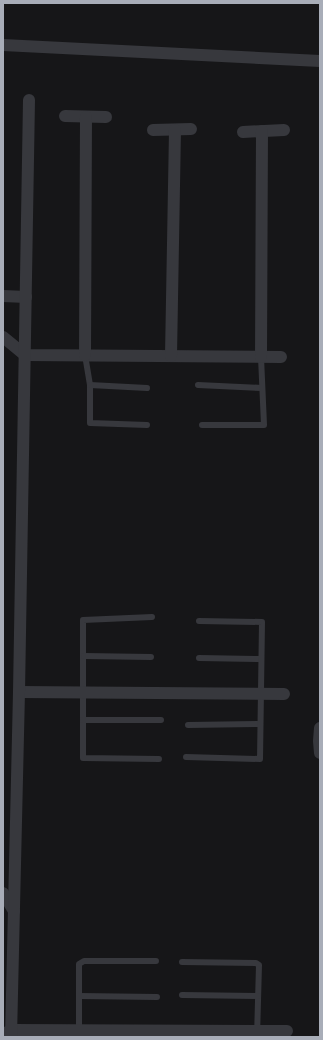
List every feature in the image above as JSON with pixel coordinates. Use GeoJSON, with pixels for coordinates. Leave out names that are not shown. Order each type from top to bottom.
{"type":"FeatureCollection","features":[{"type":"Feature","properties":{"kind":"street"},"geometry":{"type":"LineString","coordinates":[[3,45],[320,61]]}},
{"type":"Feature","properties":{"kind":"street"},"geometry":{"type":"LineString","coordinates":[[29,100],[14,912],[8,938],[9,1033],[258,1034],[287,1031]]}},
{"type":"Feature","properties":{"kind":"street"},"geometry":{"type":"LineString","coordinates":[[65,116],[106,117]]}},
{"type":"Feature","properties":{"kind":"street"},"geometry":{"type":"LineString","coordinates":[[85,355],[86,116]]}},
{"type":"Feature","properties":{"kind":"street"},"geometry":{"type":"LineString","coordinates":[[153,130],[191,129]]}},
{"type":"Feature","properties":{"kind":"street"},"geometry":{"type":"LineString","coordinates":[[171,356],[175,130]]}},
{"type":"Feature","properties":{"kind":"street"},"geometry":{"type":"LineString","coordinates":[[243,132],[284,130]]}},
{"type":"Feature","properties":{"kind":"street"},"geometry":{"type":"LineString","coordinates":[[261,357],[262,131]]}},
{"type":"Feature","properties":{"kind":"street"},"geometry":{"type":"LineString","coordinates":[[3,296],[26,297]]}},
{"type":"Feature","properties":{"kind":"street"},"geometry":{"type":"LineString","coordinates":[[3,337],[25,356],[85,355],[281,357]]}},
{"type":"Feature","properties":{"kind":"street"},"geometry":{"type":"LineString","coordinates":[[19,692],[284,694]]}},
{"type":"Feature","properties":{"kind":"street"},"geometry":{"type":"LineString","coordinates":[[320,728],[318,741],[320,753]]}},
{"type":"Feature","properties":{"kind":"street"},"geometry":{"type":"LineString","coordinates":[[3,893],[14,912]]}},
{"type":"Feature","properties":{"kind":"lane"},"geometry":{"type":"LineString","coordinates":[[85,355],[90,385],[90,423],[147,425]]}},
{"type":"Feature","properties":{"kind":"lane"},"geometry":{"type":"LineString","coordinates":[[202,425],[264,425],[261,357]]}},
{"type":"Feature","properties":{"kind":"lane"},"geometry":{"type":"LineString","coordinates":[[90,385],[147,388]]}},
{"type":"Feature","properties":{"kind":"lane"},"geometry":{"type":"LineString","coordinates":[[198,385],[262,388]]}},
{"type":"Feature","properties":{"kind":"lane"},"geometry":{"type":"LineString","coordinates":[[152,617],[83,620],[83,758],[159,759]]}},
{"type":"Feature","properties":{"kind":"lane"},"geometry":{"type":"LineString","coordinates":[[186,757],[260,759],[262,622],[199,621]]}},
{"type":"Feature","properties":{"kind":"lane"},"geometry":{"type":"LineString","coordinates":[[84,656],[152,657]]}},
{"type":"Feature","properties":{"kind":"lane"},"geometry":{"type":"LineString","coordinates":[[199,658],[261,659]]}},
{"type":"Feature","properties":{"kind":"lane"},"geometry":{"type":"LineString","coordinates":[[83,720],[161,720]]}},
{"type":"Feature","properties":{"kind":"lane"},"geometry":{"type":"LineString","coordinates":[[188,725],[260,724]]}},
{"type":"Feature","properties":{"kind":"lane"},"geometry":{"type":"LineString","coordinates":[[79,1033],[79,964],[84,961],[156,961]]}},
{"type":"Feature","properties":{"kind":"lane"},"geometry":{"type":"LineString","coordinates":[[182,962],[256,963],[259,965],[258,1034]]}},
{"type":"Feature","properties":{"kind":"lane"},"geometry":{"type":"LineString","coordinates":[[182,995],[258,996]]}},
{"type":"Feature","properties":{"kind":"lane"},"geometry":{"type":"LineString","coordinates":[[79,996],[157,997]]}}]}
